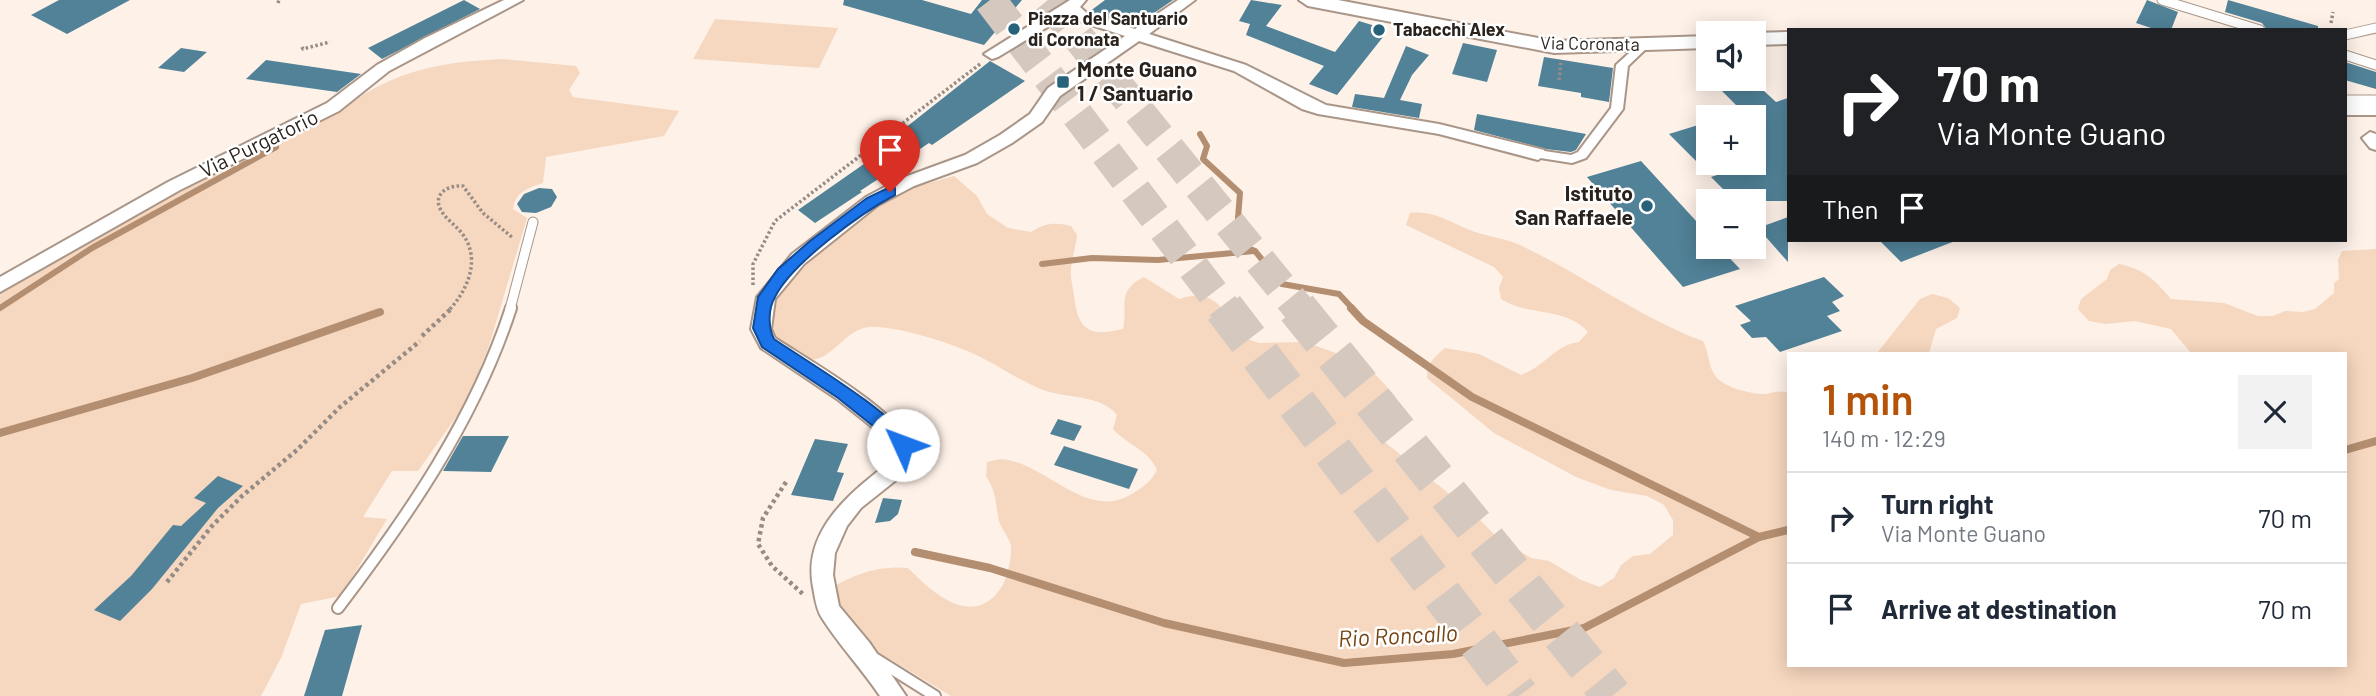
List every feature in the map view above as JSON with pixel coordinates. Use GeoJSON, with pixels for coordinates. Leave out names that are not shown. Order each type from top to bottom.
{"type":"FeatureCollection","features":[{"type":"Feature","properties":{"kind":"street","name":"Via Purgatorio"},"geometry":{"type":"LineString","coordinates":[[0,285],[174,186],[333,107],[383,68],[430,41],[516,0]]}},
{"type":"Feature","properties":{"kind":"street"},"geometry":{"type":"LineString","coordinates":[[894,696],[829,610],[822,575],[824,552],[830,534],[854,502],[898,467],[905,453],[898,438],[863,408],[768,343],[761,328],[766,297],[798,259],[872,201],[908,182],[971,159],[1006,139],[1036,118],[1055,92],[1140,36],[1188,0]]}},
{"type":"Feature","properties":{"kind":"street","name":"Via Coronata"},"geometry":{"type":"LineString","coordinates":[[1308,0],[1554,47],[1696,43]]}},
{"type":"Feature","properties":{"kind":"street"},"geometry":{"type":"LineString","coordinates":[[992,54],[1074,3],[1084,18],[1240,68],[1308,105],[1439,129],[1538,154],[1572,159],[1583,155],[1617,109],[1622,65],[1644,45]]}},
{"type":"Feature","properties":{"kind":"street"},"geometry":{"type":"LineString","coordinates":[[1766,38],[1787,37]]}},
{"type":"Feature","properties":{"kind":"street"},"geometry":{"type":"LineString","coordinates":[[2347,108],[2375,103]]}},
{"type":"Feature","properties":{"kind":"lane"},"geometry":{"type":"LineString","coordinates":[[2162,0],[2253,28]]}},
{"type":"Feature","properties":{"kind":"lane"},"geometry":{"type":"LineString","coordinates":[[2347,35],[2376,28]]}},
{"type":"Feature","properties":{"kind":"lane"},"geometry":{"type":"LineString","coordinates":[[2347,56],[2376,65]]}},
{"type":"Feature","properties":{"kind":"lane"},"geometry":{"type":"LineString","coordinates":[[2347,94],[2375,103]]}},
{"type":"Feature","properties":{"kind":"lane"},"geometry":{"type":"LineString","coordinates":[[2347,100],[2375,103]]}},
{"type":"Feature","properties":{"kind":"lane"},"geometry":{"type":"LineString","coordinates":[[338,608],[380,555],[466,420],[497,349],[527,255],[533,222]]}},
{"type":"Feature","properties":{"kind":"lane"},"geometry":{"type":"LineString","coordinates":[[861,649],[934,696]]}},
{"type":"Feature","properties":{"kind":"path"},"geometry":{"type":"LineString","coordinates":[[2331,23],[2333,12]]}},
{"type":"Feature","properties":{"kind":"path"},"geometry":{"type":"LineString","coordinates":[[302,47],[303,49],[330,42]]}},
{"type":"Feature","properties":{"kind":"path"},"geometry":{"type":"LineString","coordinates":[[754,285],[753,264],[775,221],[992,54]]}},
{"type":"Feature","properties":{"kind":"path"},"geometry":{"type":"LineString","coordinates":[[167,582],[212,526],[242,496],[298,450],[340,407],[451,312],[463,293],[471,269],[467,241],[439,208],[438,198],[446,187],[455,184],[463,186],[483,213],[508,232],[527,255]]}},
{"type":"Feature","properties":{"kind":"path"},"geometry":{"type":"LineString","coordinates":[[786,482],[761,516],[755,535],[766,563],[803,595],[829,610]]}},
{"type":"Feature","properties":{"kind":"shaded area"},"geometry":{"type":"Polygon","coordinates":[[[715,19],[838,28],[819,68],[693,59],[715,19]]]}},
{"type":"Feature","properties":{"kind":"shaded area"},"geometry":{"type":"Polygon","coordinates":[[[502,59],[576,66],[580,73],[569,90],[573,97],[679,111],[664,136],[546,157],[543,183],[527,189],[516,198],[513,209],[527,218],[489,346],[466,403],[418,471],[392,471],[363,517],[387,519],[341,596],[301,604],[281,658],[261,696],[0,696],[0,294],[138,214],[345,107],[382,84],[439,66],[502,59]]]}},
{"type":"Feature","properties":{"kind":"shaded area"},"geometry":{"type":"Polygon","coordinates":[[[954,176],[977,196],[987,214],[1008,228],[1031,232],[1050,224],[1071,226],[1077,235],[1071,268],[1076,308],[1088,329],[1102,332],[1123,329],[1126,293],[1135,282],[1144,277],[1179,299],[1196,296],[1210,299],[1220,306],[1222,318],[1242,337],[1259,343],[1305,342],[1350,358],[1375,374],[1396,397],[1374,414],[1370,427],[1381,439],[1473,513],[1498,538],[1531,558],[1549,561],[1581,580],[1600,587],[1614,578],[1621,565],[1633,556],[1650,554],[1673,535],[1673,520],[1664,505],[1647,496],[1611,490],[1576,477],[1494,433],[1427,378],[1432,361],[1445,348],[1479,354],[1521,375],[1563,347],[1579,342],[1588,332],[1568,318],[1512,305],[1501,299],[1499,288],[1503,277],[1494,267],[1406,225],[1410,213],[1435,216],[1522,246],[1657,321],[1703,341],[1713,373],[1725,384],[1756,393],[1787,393],[1787,667],[2347,667],[2347,352],[2190,352],[2171,329],[2135,321],[2106,324],[2089,321],[2078,309],[2081,299],[2107,279],[2110,270],[2119,264],[2148,276],[2171,299],[2224,303],[2258,316],[2273,316],[2285,311],[2303,312],[2315,309],[2334,293],[2334,283],[2339,279],[2338,260],[2342,251],[2376,249],[2376,696],[951,696],[875,650],[834,600],[831,588],[868,572],[908,568],[940,596],[953,603],[978,606],[990,600],[1001,588],[1007,574],[1011,551],[986,476],[987,462],[1005,459],[1024,465],[1071,491],[1102,501],[1118,500],[1135,492],[1153,477],[1157,470],[1149,457],[1113,429],[1117,415],[1110,408],[1093,400],[1043,390],[975,354],[945,343],[896,329],[869,327],[859,329],[827,354],[810,360],[787,350],[777,342],[771,334],[767,315],[775,293],[783,282],[882,204],[908,189],[954,176]]]}},
{"type":"Feature","properties":{"kind":"shaded area"},"geometry":{"type":"Polygon","coordinates":[[[1932,294],[1948,298],[1960,308],[1957,318],[1936,329],[1929,352],[1878,352],[1920,299],[1932,294]]]}},
{"type":"Feature","properties":{"kind":"building"},"geometry":{"type":"Polygon","coordinates":[[[59,0],[130,0],[67,34],[31,15],[59,0]]]}},
{"type":"Feature","properties":{"kind":"building"},"geometry":{"type":"Polygon","coordinates":[[[464,0],[480,9],[382,59],[368,48],[464,0]]]}},
{"type":"Feature","properties":{"kind":"building"},"geometry":{"type":"Polygon","coordinates":[[[844,0],[922,0],[971,14],[982,0],[1022,0],[984,45],[843,5],[844,0]]]}},
{"type":"Feature","properties":{"kind":"building"},"geometry":{"type":"Polygon","coordinates":[[[1105,0],[1173,0],[1135,26],[1089,12],[1105,0]]]}},
{"type":"Feature","properties":{"kind":"building"},"geometry":{"type":"Polygon","coordinates":[[[1251,0],[1282,5],[1266,26],[1335,52],[1359,21],[1385,29],[1380,36],[1383,37],[1337,95],[1309,84],[1324,66],[1246,35],[1250,24],[1239,21],[1251,0]]]}},
{"type":"Feature","properties":{"kind":"building"},"geometry":{"type":"Polygon","coordinates":[[[2147,0],[2178,12],[2172,28],[2151,28],[2136,23],[2147,0]]]}},
{"type":"Feature","properties":{"kind":"building"},"geometry":{"type":"Polygon","coordinates":[[[2228,0],[2318,28],[2266,28],[2262,23],[2225,12],[2228,0]]]}},
{"type":"Feature","properties":{"kind":"building"},"geometry":{"type":"Polygon","coordinates":[[[1463,43],[1497,50],[1487,82],[1452,74],[1463,43]]]}},
{"type":"Feature","properties":{"kind":"building"},"geometry":{"type":"Polygon","coordinates":[[[1406,46],[1429,55],[1412,75],[1400,100],[1422,104],[1419,118],[1352,107],[1355,94],[1384,98],[1406,46]]]}},
{"type":"Feature","properties":{"kind":"building"},"geometry":{"type":"Polygon","coordinates":[[[181,48],[207,52],[184,72],[158,68],[181,48]]]}},
{"type":"Feature","properties":{"kind":"building"},"geometry":{"type":"Polygon","coordinates":[[[1544,57],[1613,68],[1609,102],[1581,97],[1581,93],[1538,86],[1544,57]]]}},
{"type":"Feature","properties":{"kind":"building"},"geometry":{"type":"Polygon","coordinates":[[[266,60],[361,74],[337,92],[246,79],[266,60]]]}},
{"type":"Feature","properties":{"kind":"building"},"geometry":{"type":"Polygon","coordinates":[[[990,61],[1025,81],[932,145],[929,143],[893,167],[895,168],[815,223],[798,210],[884,150],[881,148],[898,137],[895,136],[990,61]]]}},
{"type":"Feature","properties":{"kind":"building"},"geometry":{"type":"Polygon","coordinates":[[[2347,63],[2376,72],[2376,89],[2347,81],[2347,63]]]}},
{"type":"Feature","properties":{"kind":"building"},"geometry":{"type":"Polygon","coordinates":[[[1722,91],[1764,91],[1776,102],[1787,98],[1787,201],[1766,201],[1766,189],[1723,189],[1711,177],[1766,175],[1766,105],[1736,105],[1722,91]]]}},
{"type":"Feature","properties":{"kind":"building"},"geometry":{"type":"Polygon","coordinates":[[[1477,114],[1586,134],[1576,150],[1571,152],[1546,149],[1474,130],[1477,114]]]}},
{"type":"Feature","properties":{"kind":"building"},"geometry":{"type":"Polygon","coordinates":[[[1696,126],[1696,161],[1669,134],[1696,126]]]}},
{"type":"Feature","properties":{"kind":"building","name":"Istituto San Raffaele"},"geometry":{"type":"Polygon","coordinates":[[[1641,161],[1696,221],[1696,259],[1730,259],[1740,269],[1683,287],[1587,177],[1641,161]]]}},
{"type":"Feature","properties":{"kind":"building"},"geometry":{"type":"Polygon","coordinates":[[[539,188],[552,189],[557,197],[551,207],[536,213],[522,212],[517,204],[524,194],[539,188]]]}},
{"type":"Feature","properties":{"kind":"building"},"geometry":{"type":"Polygon","coordinates":[[[1787,217],[1787,242],[1788,262],[1766,237],[1766,225],[1787,217]]]}},
{"type":"Feature","properties":{"kind":"building"},"geometry":{"type":"Polygon","coordinates":[[[1881,242],[1952,242],[1901,262],[1881,242]]]}},
{"type":"Feature","properties":{"kind":"building"},"geometry":{"type":"Polygon","coordinates":[[[1824,277],[1844,296],[1832,302],[1840,311],[1827,316],[1842,331],[1780,352],[1766,337],[1752,338],[1740,325],[1751,321],[1735,306],[1824,277]]]}},
{"type":"Feature","properties":{"kind":"building"},"geometry":{"type":"Polygon","coordinates":[[[1058,419],[1082,426],[1074,441],[1050,434],[1058,419]]]}},
{"type":"Feature","properties":{"kind":"building"},"geometry":{"type":"Polygon","coordinates":[[[463,436],[509,436],[491,472],[443,471],[463,436]]]}},
{"type":"Feature","properties":{"kind":"building"},"geometry":{"type":"Polygon","coordinates":[[[815,439],[848,444],[837,472],[844,473],[833,501],[791,495],[815,439]]]}},
{"type":"Feature","properties":{"kind":"building"},"geometry":{"type":"Polygon","coordinates":[[[1064,446],[1138,469],[1129,489],[1054,465],[1064,446]]]}},
{"type":"Feature","properties":{"kind":"building"},"geometry":{"type":"Polygon","coordinates":[[[218,476],[243,486],[218,508],[152,589],[120,621],[94,610],[131,576],[173,525],[181,526],[206,503],[194,498],[218,476]]]}},
{"type":"Feature","properties":{"kind":"building"},"geometry":{"type":"Polygon","coordinates":[[[883,498],[902,500],[898,514],[890,521],[875,523],[883,498]]]}},
{"type":"Feature","properties":{"kind":"building"},"geometry":{"type":"Polygon","coordinates":[[[362,625],[342,696],[304,696],[325,630],[362,625]]]}},
{"type":"Feature","properties":{"kind":"waterway"},"geometry":{"type":"LineString","coordinates":[[1200,134],[1207,146],[1203,159],[1240,193],[1236,243],[1255,251],[1282,284],[1339,294],[1353,309]]}},
{"type":"Feature","properties":{"kind":"waterway"},"geometry":{"type":"LineString","coordinates":[[0,308],[92,248],[276,147]]}},
{"type":"Feature","properties":{"kind":"waterway"},"geometry":{"type":"LineString","coordinates":[[1042,264],[1092,258],[1158,260],[1254,251]]}},
{"type":"Feature","properties":{"kind":"waterway"},"geometry":{"type":"LineString","coordinates":[[1351,308],[1363,321],[1472,397],[1759,537]]}},
{"type":"Feature","properties":{"kind":"waterway"},"geometry":{"type":"LineString","coordinates":[[0,433],[192,378],[380,312]]}},
{"type":"Feature","properties":{"kind":"waterway","name":"Rio Roncallo"},"geometry":{"type":"LineString","coordinates":[[2347,449],[2376,441]]}},
{"type":"Feature","properties":{"kind":"waterway","name":"Rio Roncallo"},"geometry":{"type":"LineString","coordinates":[[1759,537],[1787,530]]}},
{"type":"Feature","properties":{"kind":"waterway","name":"Rio Roncallo"},"geometry":{"type":"LineString","coordinates":[[915,552],[990,568],[1164,623],[1344,663],[1453,654],[1584,628],[1759,537]]}},
{"type":"Feature","properties":{"kind":"tunnel"},"geometry":{"type":"LineString","coordinates":[[990,0],[1225,309]]}},
{"type":"Feature","properties":{"kind":"tunnel"},"geometry":{"type":"LineString","coordinates":[[1048,0],[1299,309]]}},
{"type":"Feature","properties":{"kind":"tunnel"},"geometry":{"type":"LineString","coordinates":[[1224,308],[1519,696]]}},
{"type":"Feature","properties":{"kind":"tunnel"},"geometry":{"type":"LineString","coordinates":[[1297,308],[1612,696]]}},
{"type":"Feature","properties":{"kind":"place","name":"Piazza del Santuario di Coronata"},"geometry":{"type":"Point","coordinates":[1014,29]}},
{"type":"Feature","properties":{"kind":"place","name":"Tabacchi Alex"},"geometry":{"type":"Point","coordinates":[1379,30]}},
{"type":"Feature","properties":{"kind":"place","name":"Monte Guano 1 / Santuario"},"geometry":{"type":"Point","coordinates":[1063,82]}},
{"type":"Feature","properties":{"kind":"place","name":"Istituto San Raffaele"},"geometry":{"type":"Point","coordinates":[1647,206]}},
{"type":"Feature","properties":{"kind":"route"},"geometry":{"type":"LineString","coordinates":[[890,192],[872,201],[798,259],[766,297],[760,318],[768,343],[844,393],[894,433],[903,445]]}}]}
